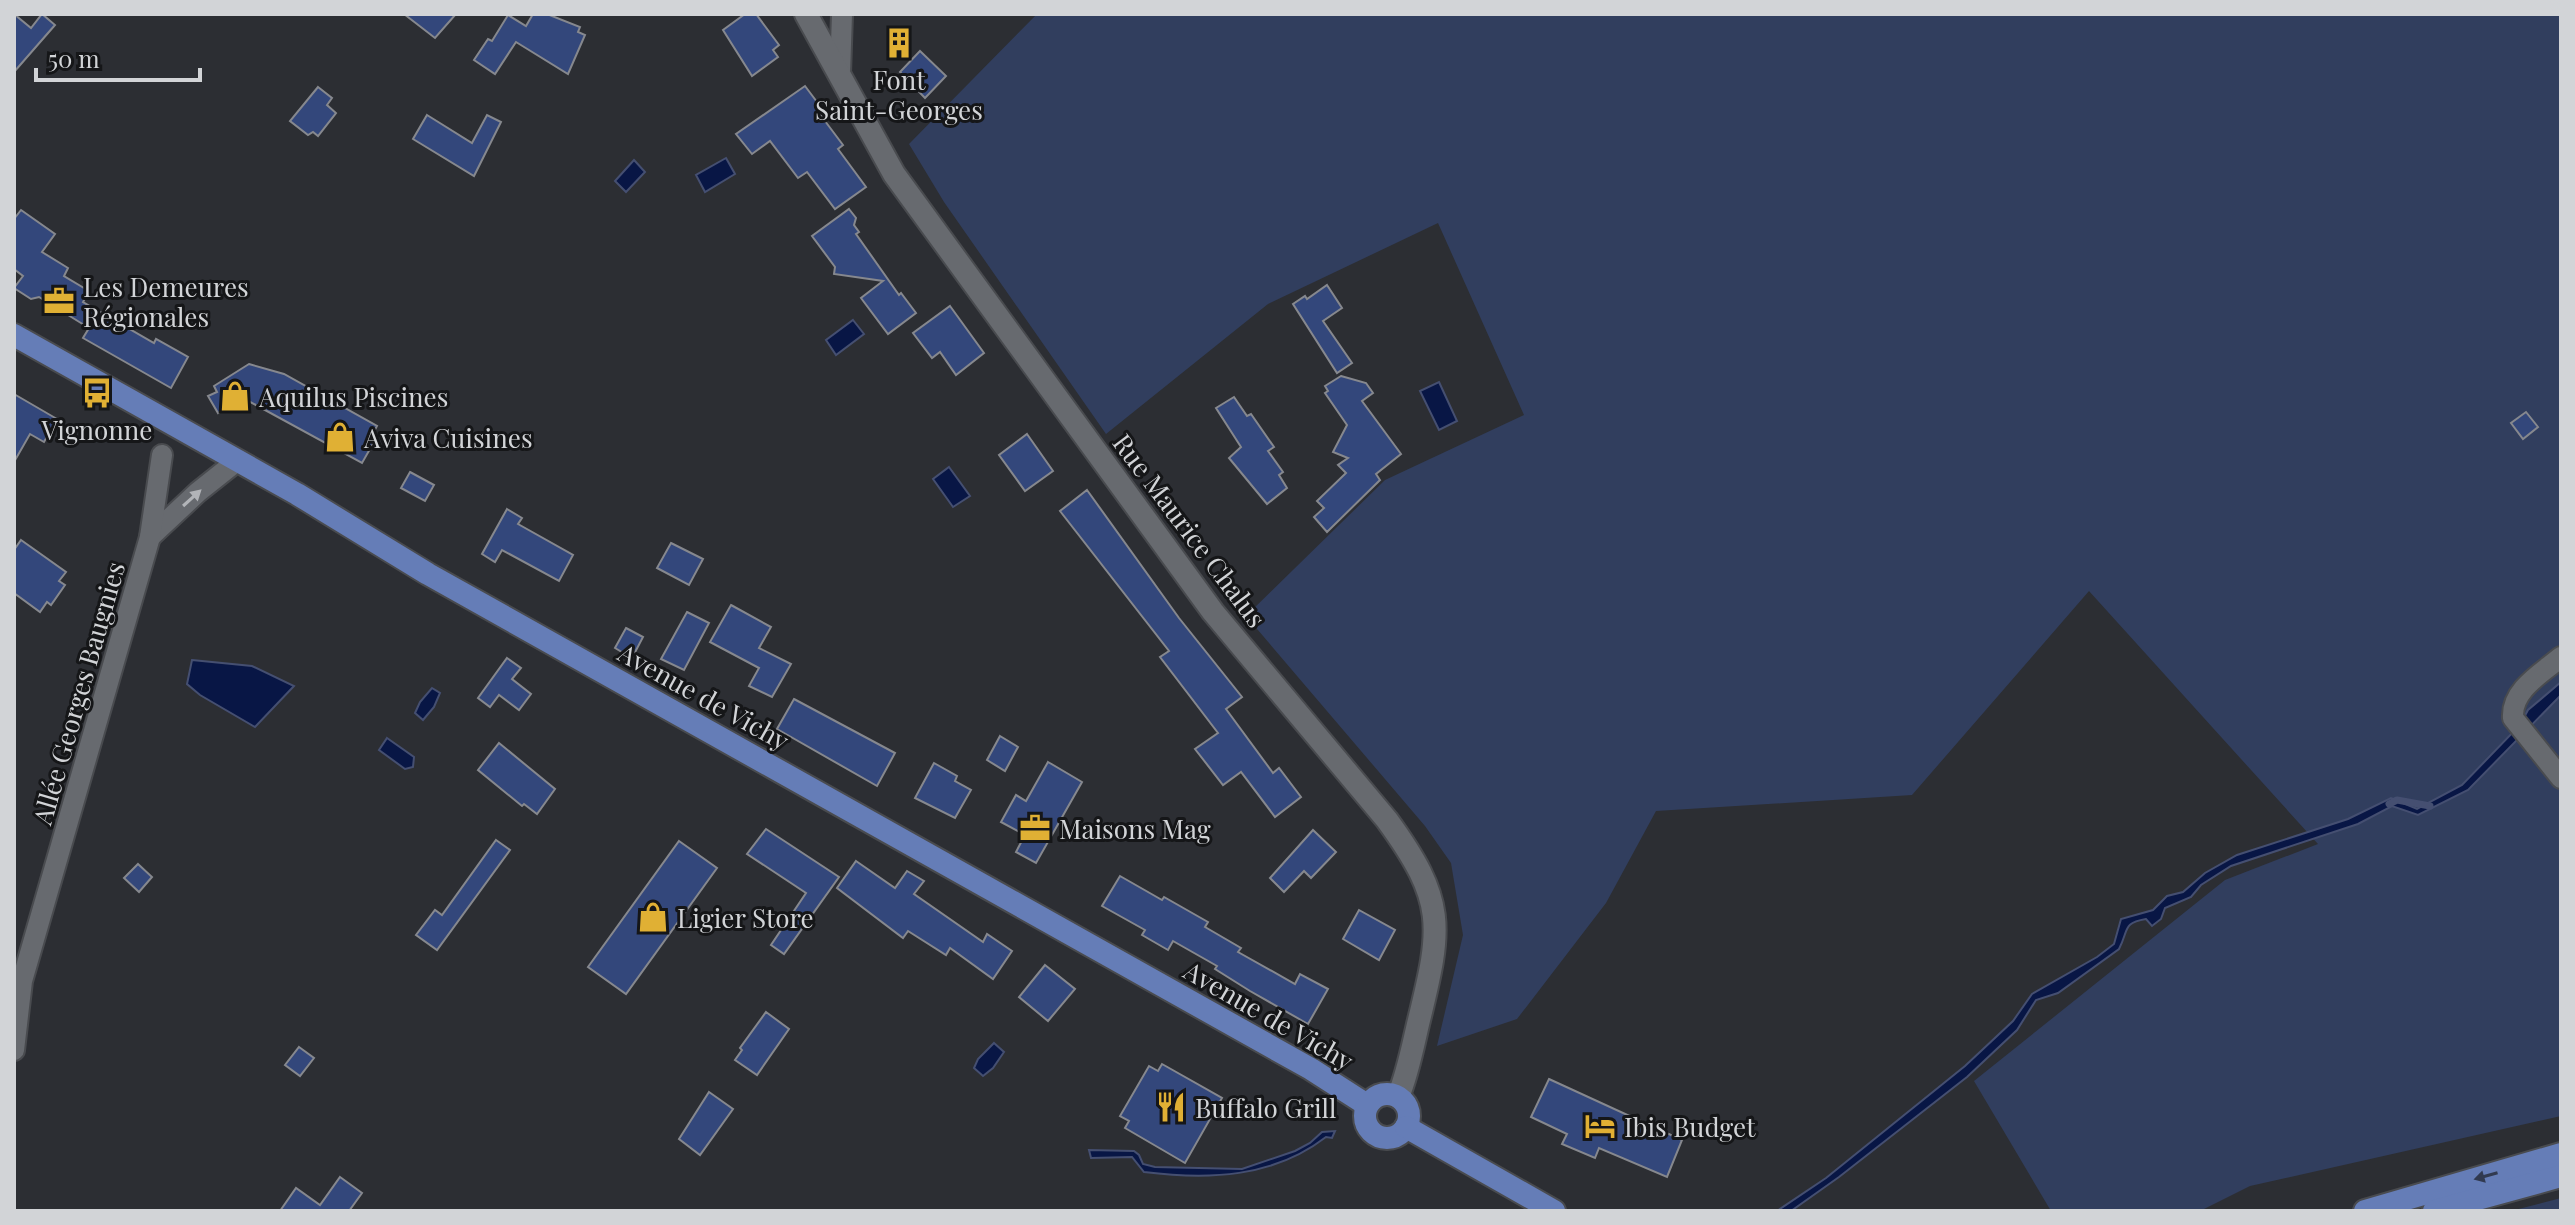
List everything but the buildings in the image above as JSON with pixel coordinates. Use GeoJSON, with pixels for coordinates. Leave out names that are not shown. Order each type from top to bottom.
{"type":"FeatureCollection","features":[{"type":"Feature","properties":{"kind":"main road","name":"Avenue de Vichy"},"geometry":{"type":"LineString","coordinates":[[14,335],[441,581],[1311,1069],[1367,1105]]}},
{"type":"Feature","properties":{"kind":"main road"},"geometry":{"type":"LineString","coordinates":[[1380,1095],[1398,1097],[1408,1110],[1406,1127],[1393,1138],[1376,1136],[1365,1122],[1367,1105],[1380,1095]]}},
{"type":"Feature","properties":{"kind":"main road"},"geometry":{"type":"LineString","coordinates":[[1406,1127],[1551,1210]]}},
{"type":"Feature","properties":{"kind":"main road"},"geometry":{"type":"LineString","coordinates":[[2365,1211],[2561,1154]]}},
{"type":"Feature","properties":{"kind":"main road"},"geometry":{"type":"LineString","coordinates":[[2434,1211],[2561,1176]]}},
{"type":"Feature","properties":{"kind":"street","name":"Rue Maurice Chalus"},"geometry":{"type":"LineString","coordinates":[[806,14],[894,174],[1213,612],[1412,854],[1426,882],[1436,920],[1434,957],[1398,1097]]}},
{"type":"Feature","properties":{"kind":"street"},"geometry":{"type":"LineString","coordinates":[[840,74],[842,14]]}},
{"type":"Feature","properties":{"kind":"street","name":"Allée Georges Baugnies"},"geometry":{"type":"LineString","coordinates":[[14,1050],[22,981],[150,537],[162,455]]}},
{"type":"Feature","properties":{"kind":"street","name":"Allée Georges Baugnies"},"geometry":{"type":"LineString","coordinates":[[150,537],[237,461]]}},
{"type":"Feature","properties":{"kind":"street"},"geometry":{"type":"LineString","coordinates":[[2561,657],[2521,691],[2512,706],[2513,718],[2561,778]]}},
{"type":"Feature","properties":{"kind":"shaded area"},"geometry":{"type":"Polygon","coordinates":[[[1037,14],[2561,14],[2561,1116],[2250,1186],[2200,1211],[2051,1211],[1974,1081],[2225,880],[2318,844],[2089,591],[1912,795],[1656,811],[1606,903],[1517,1019],[1437,1046],[1463,935],[1451,863],[1425,826],[1246,616],[1385,480],[1524,415],[1438,223],[1268,304],[1106,434],[944,202],[909,144],[1037,14]]]}},
{"type":"Feature","properties":{"kind":"shaded area"},"geometry":{"type":"Polygon","coordinates":[[[726,158],[735,174],[705,192],[696,175],[726,158]]]}},
{"type":"Feature","properties":{"kind":"shaded area"},"geometry":{"type":"Polygon","coordinates":[[[634,160],[645,172],[626,192],[615,181],[634,160]]]}},
{"type":"Feature","properties":{"kind":"shaded area"},"geometry":{"type":"Polygon","coordinates":[[[853,320],[864,334],[836,355],[826,340],[853,320]]]}},
{"type":"Feature","properties":{"kind":"shaded area"},"geometry":{"type":"Polygon","coordinates":[[[1439,382],[1457,421],[1439,430],[1420,391],[1439,382]]]}},
{"type":"Feature","properties":{"kind":"shaded area"},"geometry":{"type":"Polygon","coordinates":[[[949,467],[970,496],[953,507],[933,479],[949,467]]]}},
{"type":"Feature","properties":{"kind":"shaded area"},"geometry":{"type":"Polygon","coordinates":[[[192,660],[252,666],[294,686],[255,727],[187,684],[192,660]]]}},
{"type":"Feature","properties":{"kind":"shaded area"},"geometry":{"type":"Polygon","coordinates":[[[2561,682],[2561,695],[2468,790],[2418,815],[2392,806],[2358,824],[2231,866],[2201,885],[2191,897],[2165,908],[2161,919],[2152,926],[2146,919],[2130,925],[2119,949],[2058,993],[2036,1000],[2017,1030],[1967,1077],[1791,1211],[1777,1211],[1826,1178],[1965,1066],[2013,1021],[2032,994],[2114,944],[2121,919],[2153,910],[2167,896],[2183,892],[2205,873],[2237,855],[2348,819],[2391,798],[2417,809],[2462,785],[2520,725],[2528,710],[2561,682]]]}},
{"type":"Feature","properties":{"kind":"shaded area"},"geometry":{"type":"Polygon","coordinates":[[[432,688],[440,693],[423,720],[415,713],[432,688]]]}},
{"type":"Feature","properties":{"kind":"shaded area"},"geometry":{"type":"Polygon","coordinates":[[[387,738],[414,757],[413,767],[405,769],[379,750],[387,738]]]}},
{"type":"Feature","properties":{"kind":"shaded area"},"geometry":{"type":"Polygon","coordinates":[[[994,1043],[1004,1052],[983,1076],[974,1068],[978,1059],[994,1043]]]}},
{"type":"Feature","properties":{"kind":"shaded area"},"geometry":{"type":"Polygon","coordinates":[[[1335,1131],[1332,1138],[1326,1137],[1284,1161],[1239,1173],[1216,1175],[1144,1172],[1132,1157],[1091,1158],[1089,1150],[1134,1151],[1143,1164],[1155,1167],[1242,1169],[1295,1151],[1322,1132],[1335,1131]]]}},
{"type":"Feature","properties":{"kind":"shaded area"},"geometry":{"type":"Polygon","coordinates":[[[2561,1198],[2561,1211],[2511,1211],[2561,1198]]]}},
{"type":"Feature","properties":{"kind":"waterway"},"geometry":{"type":"LineString","coordinates":[[2389,804],[2397,800],[2430,806]]}},
{"type":"Feature","properties":{"kind":"place","name":"Font Saint-Georges"},"geometry":{"type":"Point","coordinates":[899,43]}},
{"type":"Feature","properties":{"kind":"place","name":"Les Demeures Régionales"},"geometry":{"type":"Point","coordinates":[59,301]}},
{"type":"Feature","properties":{"kind":"place","name":"Vignonne"},"geometry":{"type":"Point","coordinates":[97,393]}},
{"type":"Feature","properties":{"kind":"place","name":"Aquilus Piscines"},"geometry":{"type":"Point","coordinates":[235,396]}},
{"type":"Feature","properties":{"kind":"place","name":"Aviva Cuisines"},"geometry":{"type":"Point","coordinates":[340,437]}},
{"type":"Feature","properties":{"kind":"place","name":"Maisons Mag"},"geometry":{"type":"Point","coordinates":[1035,828]}},
{"type":"Feature","properties":{"kind":"place","name":"Ligier Store"},"geometry":{"type":"Point","coordinates":[653,917]}},
{"type":"Feature","properties":{"kind":"place","name":"Buffalo Grill"},"geometry":{"type":"Point","coordinates":[1171,1107]}},
{"type":"Feature","properties":{"kind":"place","name":"Ibis Budget"},"geometry":{"type":"Point","coordinates":[1600,1126]}}]}
